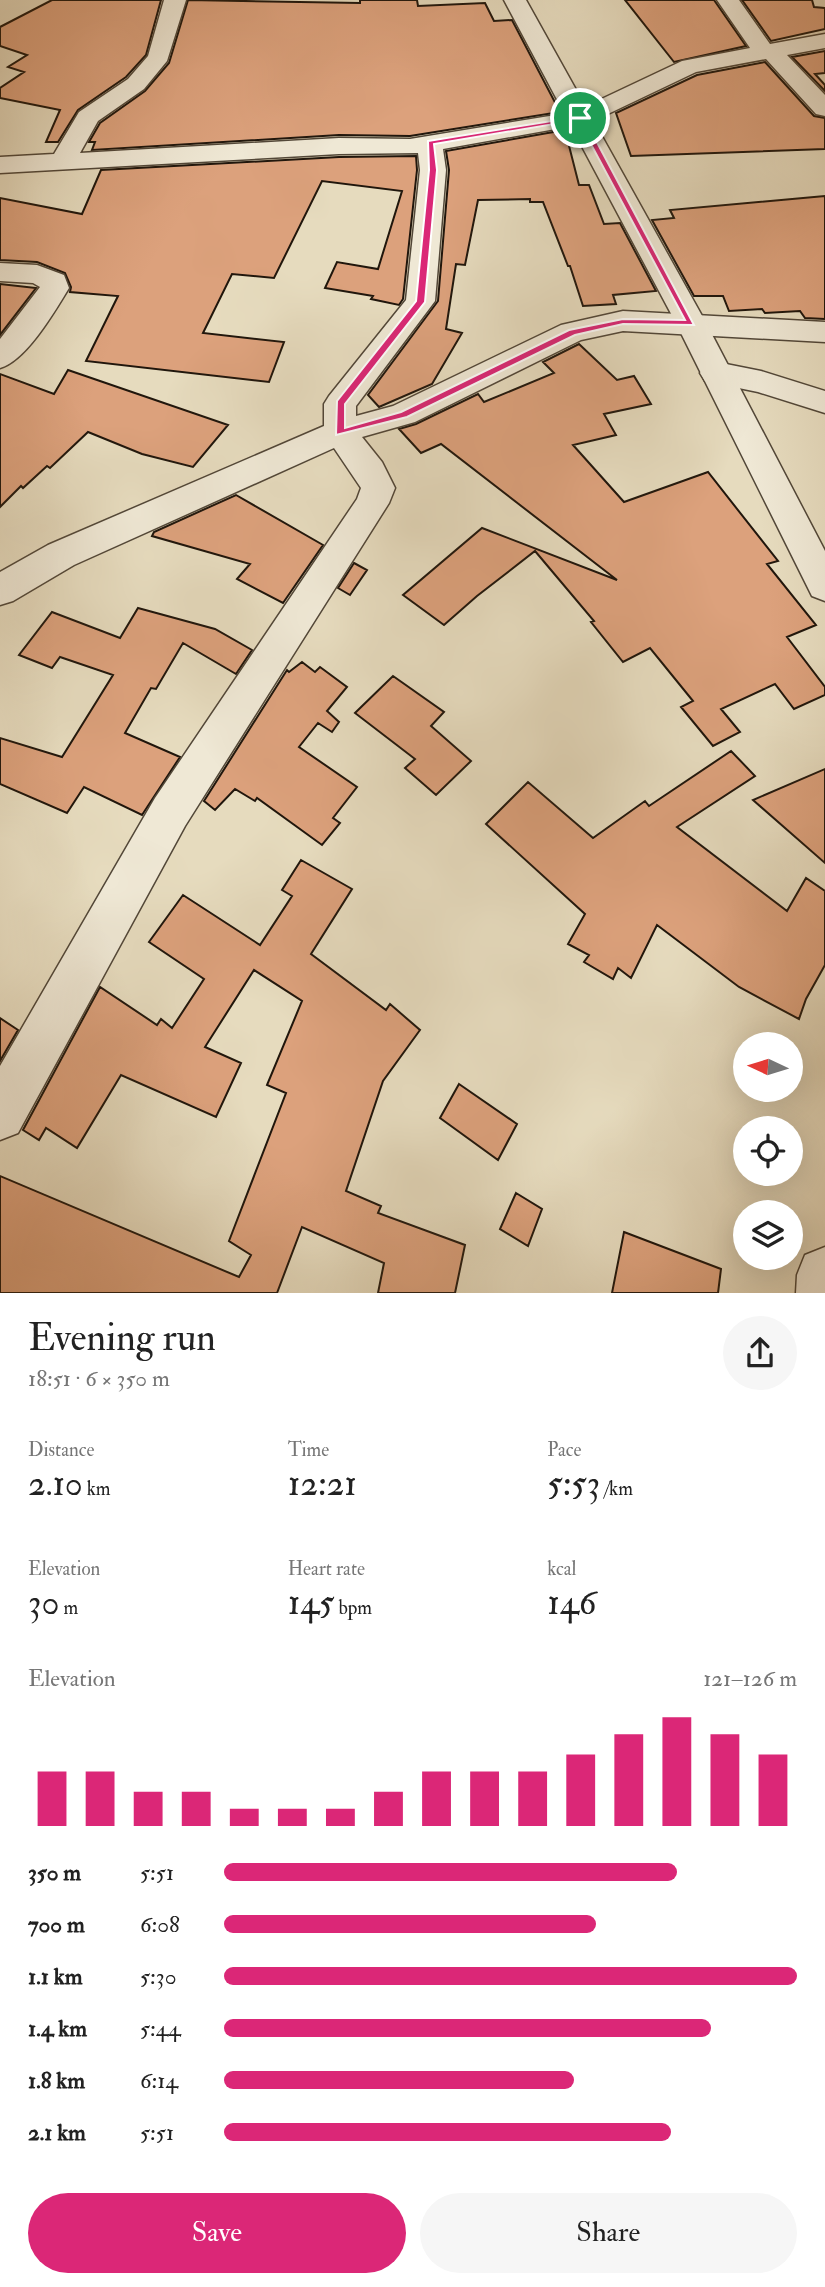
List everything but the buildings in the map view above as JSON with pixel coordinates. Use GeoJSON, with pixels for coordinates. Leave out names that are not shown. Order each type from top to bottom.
{"type":"FeatureCollection","features":[{"type":"Feature","properties":{"kind":"street"},"geometry":{"type":"LineString","coordinates":[[62,162],[88,117],[136,84],[149,71],[159,56],[175,0]]}},
{"type":"Feature","properties":{"kind":"street"},"geometry":{"type":"LineString","coordinates":[[515,0],[691,323],[825,586]]}},
{"type":"Feature","properties":{"kind":"street"},"geometry":{"type":"LineString","coordinates":[[728,0],[767,52],[825,109]]}},
{"type":"Feature","properties":{"kind":"street"},"geometry":{"type":"LineString","coordinates":[[0,165],[339,146],[410,147],[580,118],[690,66],[825,41]]}},
{"type":"Feature","properties":{"kind":"street"},"geometry":{"type":"LineString","coordinates":[[0,1115],[170,812],[372,503],[378,488],[370,471],[340,432],[340,404],[420,302],[433,170],[430,142]]}},
{"type":"Feature","properties":{"kind":"street"},"geometry":{"type":"LineString","coordinates":[[0,272],[47,276],[54,281],[55,288],[0,358]]}},
{"type":"Feature","properties":{"kind":"street"},"geometry":{"type":"LineString","coordinates":[[0,590],[61,555],[340,432],[404,414],[572,332],[623,321],[825,332]]}},
{"type":"Feature","properties":{"kind":"street"},"geometry":{"type":"LineString","coordinates":[[716,373],[761,382],[825,402]]}},
{"type":"Feature","properties":{"kind":"street"},"geometry":{"type":"LineString","coordinates":[[824,1293],[825,1275]]}},
{"type":"Feature","properties":{"kind":"route"},"geometry":{"type":"LineString","coordinates":[[580,118],[691,323],[623,321],[572,332],[404,414],[340,432],[340,404],[420,302],[433,170],[430,142],[580,118]]}}]}
